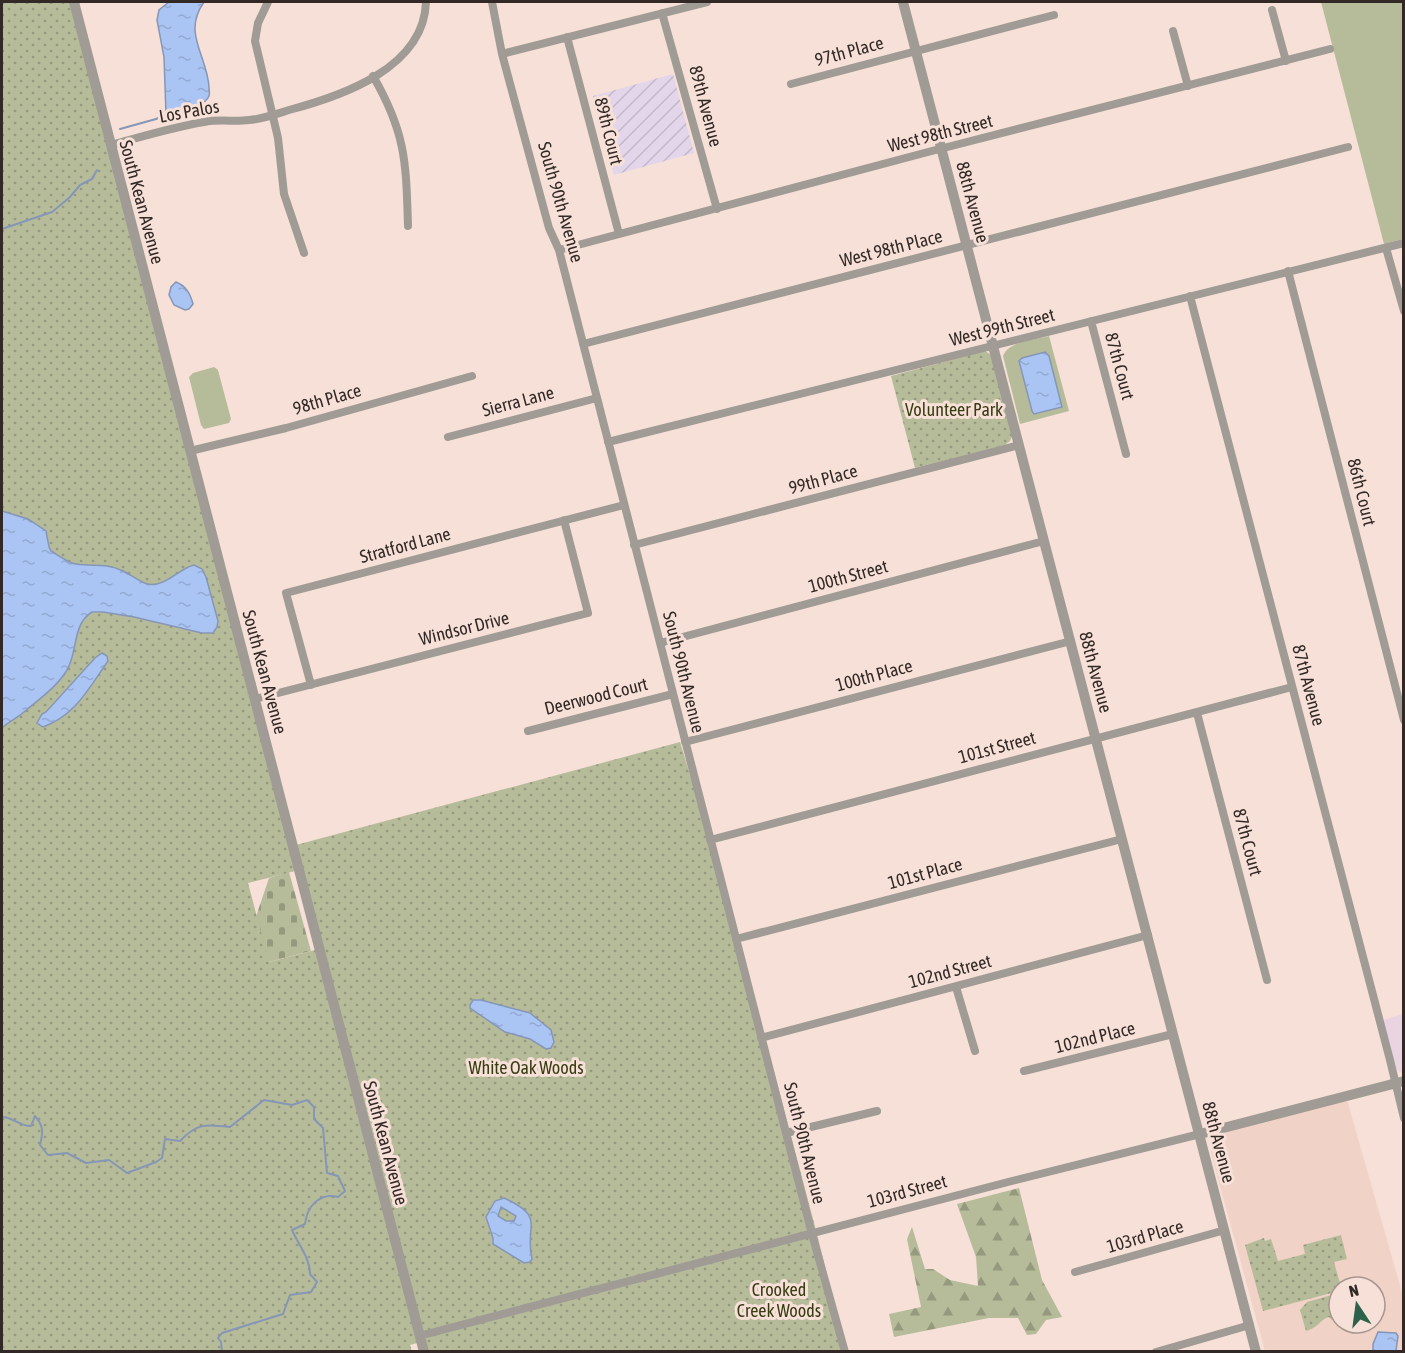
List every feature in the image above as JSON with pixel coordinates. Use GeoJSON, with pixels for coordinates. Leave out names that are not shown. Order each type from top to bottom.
{"type":"FeatureCollection","features":[{"type":"Feature","properties":{"kind":"street","name":"South Kean Avenue"},"geometry":{"type":"LineString","coordinates":[[74,2],[424,1352]]}},
{"type":"Feature","properties":{"kind":"street"},"geometry":{"type":"LineString","coordinates":[[268,2],[258,23],[255,41],[280,148],[284,195],[304,253]]}},
{"type":"Feature","properties":{"kind":"street","name":"Los Palos"},"geometry":{"type":"LineString","coordinates":[[111,146],[205,122],[250,120],[333,97],[373,76],[394,62],[409,47],[420,28],[426,2]]}},
{"type":"Feature","properties":{"kind":"street","name":"South 90th Avenue"},"geometry":{"type":"LineString","coordinates":[[492,2],[502,54],[549,228],[559,250],[761,1038],[845,1352]]}},
{"type":"Feature","properties":{"kind":"street"},"geometry":{"type":"LineString","coordinates":[[502,54],[707,2]]}},
{"type":"Feature","properties":{"kind":"street","name":"88th Avenue"},"geometry":{"type":"LineString","coordinates":[[903,2],[1256,1352]]}},
{"type":"Feature","properties":{"kind":"street"},"geometry":{"type":"LineString","coordinates":[[1272,10],[1286,61]]}},
{"type":"Feature","properties":{"kind":"street","name":"89th Avenue"},"geometry":{"type":"LineString","coordinates":[[662,13],[717,208]]}},
{"type":"Feature","properties":{"kind":"street","name":"97th Place"},"geometry":{"type":"LineString","coordinates":[[791,84],[1054,15]]}},
{"type":"Feature","properties":{"kind":"street"},"geometry":{"type":"LineString","coordinates":[[1173,31],[1188,86]]}},
{"type":"Feature","properties":{"kind":"street","name":"89th Court"},"geometry":{"type":"LineString","coordinates":[[567,37],[619,234]]}},
{"type":"Feature","properties":{"kind":"street","name":"West 98th Street"},"geometry":{"type":"LineString","coordinates":[[559,250],[1330,49]]}},
{"type":"Feature","properties":{"kind":"street"},"geometry":{"type":"LineString","coordinates":[[373,76],[391,108],[400,134],[406,164],[408,226]]}},
{"type":"Feature","properties":{"kind":"street","name":"West 98th Place"},"geometry":{"type":"LineString","coordinates":[[583,344],[1348,147]]}},
{"type":"Feature","properties":{"kind":"street","name":"West 99th Street"},"geometry":{"type":"LineString","coordinates":[[608,442],[1404,243]]}},
{"type":"Feature","properties":{"kind":"street"},"geometry":{"type":"LineString","coordinates":[[1386,248],[1404,311]]}},
{"type":"Feature","properties":{"kind":"street","name":"86th Court"},"geometry":{"type":"LineString","coordinates":[[1288,271],[1404,720]]}},
{"type":"Feature","properties":{"kind":"street","name":"87th Avenue"},"geometry":{"type":"LineString","coordinates":[[1190,296],[1292,687],[1399,1082],[1404,1118]]}},
{"type":"Feature","properties":{"kind":"street","name":"87th Court"},"geometry":{"type":"LineString","coordinates":[[1091,321],[1126,454]]}},
{"type":"Feature","properties":{"kind":"street","name":"98th Place"},"geometry":{"type":"LineString","coordinates":[[190,451],[286,428],[472,376]]}},
{"type":"Feature","properties":{"kind":"street","name":"Sierra Lane"},"geometry":{"type":"LineString","coordinates":[[448,437],[597,398]]}},
{"type":"Feature","properties":{"kind":"street","name":"99th Place"},"geometry":{"type":"LineString","coordinates":[[634,545],[1019,445]]}},
{"type":"Feature","properties":{"kind":"street","name":"Stratford Lane"},"geometry":{"type":"LineString","coordinates":[[312,685],[286,593],[624,505]]}},
{"type":"Feature","properties":{"kind":"street","name":"Windsor Drive"},"geometry":{"type":"LineString","coordinates":[[255,699],[588,613],[564,520]]}},
{"type":"Feature","properties":{"kind":"street","name":"100th Street"},"geometry":{"type":"LineString","coordinates":[[660,643],[1044,540]]}},
{"type":"Feature","properties":{"kind":"street","name":"100th Place"},"geometry":{"type":"LineString","coordinates":[[685,742],[1071,641]]}},
{"type":"Feature","properties":{"kind":"street","name":"101st Street"},"geometry":{"type":"LineString","coordinates":[[710,840],[1292,687]]}},
{"type":"Feature","properties":{"kind":"street","name":"Deerwood Court"},"geometry":{"type":"LineString","coordinates":[[528,731],[673,694]]}},
{"type":"Feature","properties":{"kind":"street","name":"87th Court"},"geometry":{"type":"LineString","coordinates":[[1197,712],[1267,980]]}},
{"type":"Feature","properties":{"kind":"street","name":"101st Place"},"geometry":{"type":"LineString","coordinates":[[736,939],[1122,839]]}},
{"type":"Feature","properties":{"kind":"street","name":"102nd Street"},"geometry":{"type":"LineString","coordinates":[[761,1038],[1148,935]]}},
{"type":"Feature","properties":{"kind":"street"},"geometry":{"type":"LineString","coordinates":[[956,987],[975,1052]]}},
{"type":"Feature","properties":{"kind":"street","name":"102nd Place"},"geometry":{"type":"LineString","coordinates":[[1024,1071],[1173,1034]]}},
{"type":"Feature","properties":{"kind":"street","name":"103rd Street"},"geometry":{"type":"LineString","coordinates":[[419,1336],[1399,1082]]}},
{"type":"Feature","properties":{"kind":"street"},"geometry":{"type":"LineString","coordinates":[[786,1133],[877,1111]]}},
{"type":"Feature","properties":{"kind":"street","name":"103rd Place"},"geometry":{"type":"LineString","coordinates":[[1075,1272],[1225,1230]]}},
{"type":"Feature","properties":{"kind":"street"},"geometry":{"type":"LineString","coordinates":[[1156,1352],[1250,1325]]}},
{"type":"Feature","properties":{"kind":"shaded area"},"geometry":{"type":"Polygon","coordinates":[[[673,74],[694,153],[614,175],[593,96],[673,74]]]}},
{"type":"Feature","properties":{"kind":"shaded area"},"geometry":{"type":"Polygon","coordinates":[[[1403,1014],[1403,1073],[1395,1066],[1383,1020],[1403,1014]]]}},
{"type":"Feature","properties":{"kind":"shaded area"},"geometry":{"type":"Polygon","coordinates":[[[1347,1100],[1403,1296],[1403,1351],[1265,1351],[1211,1153],[1212,1143],[1219,1135],[1347,1100]]]}},
{"type":"Feature","properties":{"kind":"green space","name":"White Oak Woods"},"geometry":{"type":"Polygon","coordinates":[[[2,2],[74,2],[296,845],[680,742],[727,895],[846,1351],[424,1352],[421,1342],[410,1345],[412,1352],[2,1352],[2,2]],[[299,870],[248,883],[269,962],[319,949],[299,870]]]}},
{"type":"Feature","properties":{"kind":"green space"},"geometry":{"type":"Polygon","coordinates":[[[1321,2],[1403,2],[1403,239],[1384,244],[1321,2]]]}},
{"type":"Feature","properties":{"kind":"green space"},"geometry":{"type":"Polygon","coordinates":[[[1049,336],[1069,411],[1020,424],[1003,356],[1010,347],[1016,344],[1049,336]]]}},
{"type":"Feature","properties":{"kind":"green space","name":"Volunteer Park"},"geometry":{"type":"Polygon","coordinates":[[[985,351],[991,355],[1012,436],[1010,441],[1005,445],[915,468],[891,376],[985,351]]]}},
{"type":"Feature","properties":{"kind":"green space"},"geometry":{"type":"Polygon","coordinates":[[[214,367],[218,370],[231,419],[229,423],[204,429],[189,377],[193,373],[214,367]]]}},
{"type":"Feature","properties":{"kind":"green space"},"geometry":{"type":"Polygon","coordinates":[[[289,872],[311,951],[238,970],[269,878],[289,872]]]}},
{"type":"Feature","properties":{"kind":"green space"},"geometry":{"type":"Polygon","coordinates":[[[1019,1188],[1042,1280],[1062,1317],[1046,1320],[1036,1334],[1027,1335],[1018,1318],[989,1318],[894,1337],[889,1314],[921,1307],[907,1239],[912,1227],[925,1269],[933,1269],[950,1280],[978,1286],[976,1257],[957,1204],[1019,1188]]]}},
{"type":"Feature","properties":{"kind":"green space"},"geometry":{"type":"Polygon","coordinates":[[[1341,1235],[1347,1259],[1334,1262],[1338,1275],[1327,1275],[1327,1294],[1263,1311],[1245,1245],[1264,1238],[1265,1241],[1271,1239],[1278,1261],[1305,1254],[1303,1245],[1341,1235]]]}},
{"type":"Feature","properties":{"kind":"green space"},"geometry":{"type":"Polygon","coordinates":[[[1327,1296],[1327,1318],[1306,1331],[1300,1310],[1307,1302],[1327,1296]]]}},
{"type":"Feature","properties":{"kind":"water"},"geometry":{"type":"Polygon","coordinates":[[[169,2],[204,2],[198,13],[195,34],[207,75],[209,96],[197,106],[166,114],[164,57],[157,20],[159,10],[169,2]]]}},
{"type":"Feature","properties":{"kind":"water"},"geometry":{"type":"Polygon","coordinates":[[[176,282],[189,293],[193,304],[189,309],[185,310],[174,305],[169,295],[171,287],[176,282]]]}},
{"type":"Feature","properties":{"kind":"water"},"geometry":{"type":"Polygon","coordinates":[[[1045,352],[1049,356],[1062,407],[1034,414],[1019,361],[1022,358],[1045,352]]]}},
{"type":"Feature","properties":{"kind":"water"},"geometry":{"type":"Polygon","coordinates":[[[2,511],[28,519],[46,531],[51,551],[66,561],[82,565],[110,567],[152,585],[194,565],[202,569],[218,621],[217,627],[213,633],[202,633],[134,617],[92,612],[81,624],[70,663],[63,676],[53,688],[2,728],[2,511]]]}},
{"type":"Feature","properties":{"kind":"water"},"geometry":{"type":"Polygon","coordinates":[[[102,653],[107,656],[108,661],[81,700],[54,722],[43,727],[37,723],[42,714],[102,653]]]}},
{"type":"Feature","properties":{"kind":"water"},"geometry":{"type":"Polygon","coordinates":[[[473,1000],[530,1013],[551,1030],[554,1042],[551,1048],[546,1049],[530,1039],[505,1032],[470,1008],[473,1000]]]}},
{"type":"Feature","properties":{"kind":"water"},"geometry":{"type":"Polygon","coordinates":[[[504,1198],[517,1205],[530,1217],[532,1259],[530,1262],[524,1263],[493,1244],[486,1217],[495,1201],[504,1198]],[[501,1207],[498,1216],[506,1221],[514,1221],[516,1216],[501,1207]]]}},
{"type":"Feature","properties":{"kind":"water"},"geometry":{"type":"Polygon","coordinates":[[[1387,1332],[1396,1333],[1398,1336],[1396,1351],[1373,1351],[1377,1335],[1387,1335],[1387,1332]]]}},
{"type":"Feature","properties":{"kind":"waterway"},"geometry":{"type":"LineString","coordinates":[[120,129],[166,114]]}},
{"type":"Feature","properties":{"kind":"waterway"},"geometry":{"type":"LineString","coordinates":[[2,229],[52,212],[80,185],[92,179],[97,170]]}},
{"type":"Feature","properties":{"kind":"waterway"},"geometry":{"type":"LineString","coordinates":[[2,1117],[31,1126],[35,1116],[42,1130],[40,1145],[48,1155],[67,1153],[86,1163],[109,1160],[127,1173],[162,1158],[165,1139],[180,1141],[202,1126],[230,1127],[264,1100],[292,1105],[307,1100],[314,1107],[314,1119],[323,1128],[327,1173],[338,1176],[345,1191],[338,1197],[320,1199],[308,1211],[305,1224],[292,1230],[306,1257],[310,1274],[317,1282],[311,1292],[290,1295],[283,1314],[222,1333],[218,1338],[222,1352]]}},
{"type":"Feature","properties":{"kind":"park label","name":"Crooked Creek Woods"},"geometry":{"type":"Point","coordinates":[779,1299]}}]}
